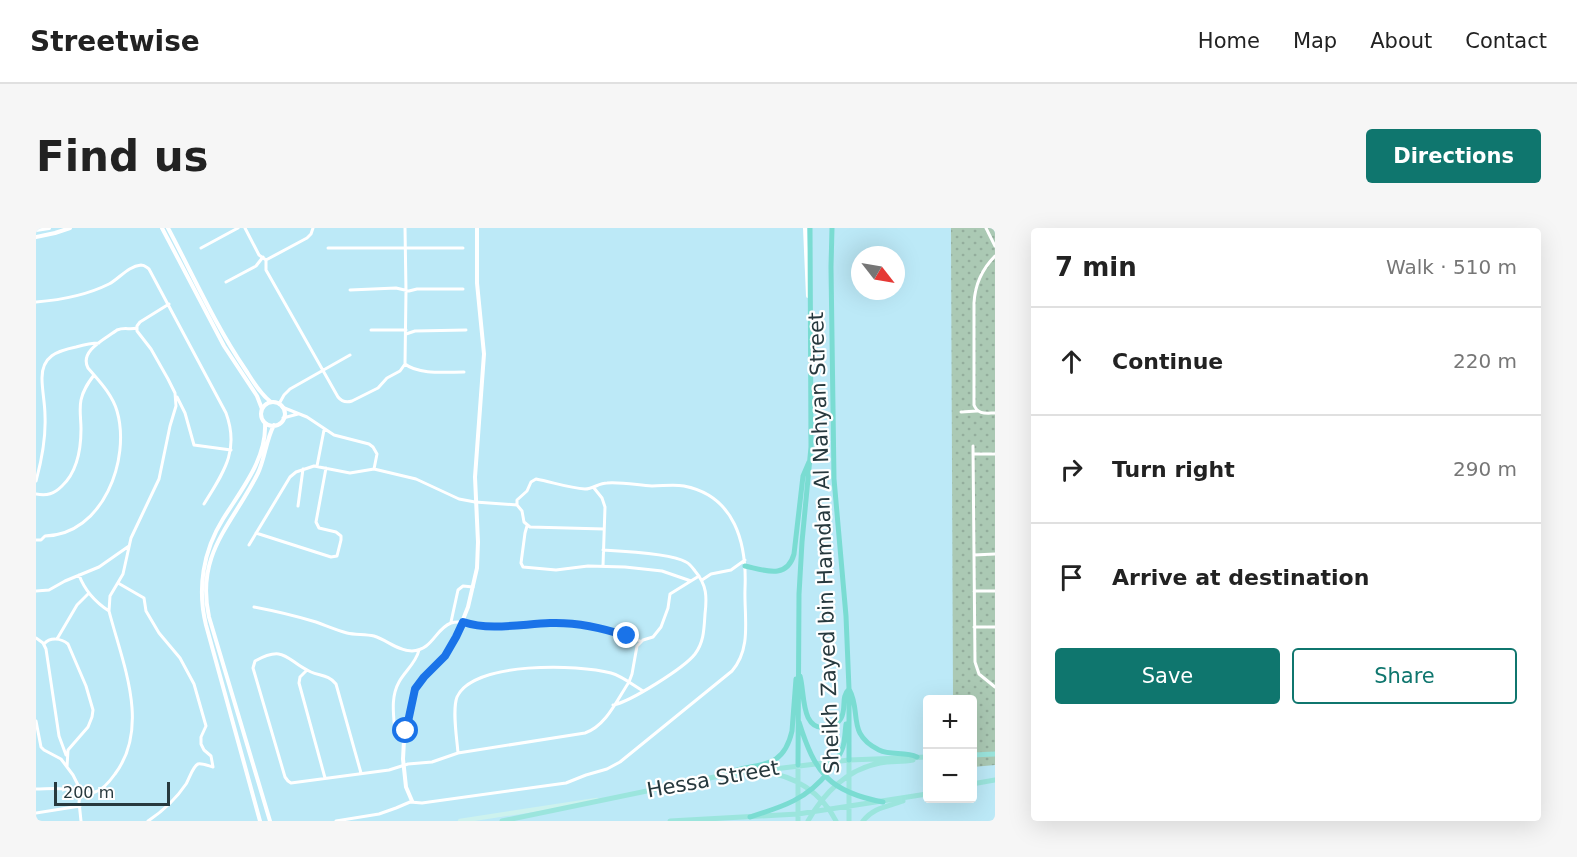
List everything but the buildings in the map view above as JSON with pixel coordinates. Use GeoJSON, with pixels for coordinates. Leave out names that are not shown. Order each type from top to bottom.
{"type":"FeatureCollection","features":[{"type":"Feature","properties":{"kind":"highway","name":"Sheikh Zayed bin Hamdan Al Nahyan Street"},"geometry":{"type":"LineString","coordinates":[[798,765],[800,568],[810,461],[810,228]]}},
{"type":"Feature","properties":{"kind":"highway","name":"Sheikh Zayed bin Hamdan Al Nahyan Street"},"geometry":{"type":"LineString","coordinates":[[832,228],[834,479],[846,616],[849,760]]}},
{"type":"Feature","properties":{"kind":"highway"},"geometry":{"type":"LineString","coordinates":[[745,563],[776,572],[791,563],[803,476],[810,461]]}},
{"type":"Feature","properties":{"kind":"highway"},"geometry":{"type":"LineString","coordinates":[[799,672],[806,715],[820,728],[834,725],[841,718],[843,697],[849,689]]}},
{"type":"Feature","properties":{"kind":"highway"},"geometry":{"type":"LineString","coordinates":[[724,775],[766,764],[776,759],[784,750],[792,731],[795,684],[799,672]]}},
{"type":"Feature","properties":{"kind":"highway"},"geometry":{"type":"LineString","coordinates":[[849,689],[857,729],[867,741],[883,752],[917,757]]}},
{"type":"Feature","properties":{"kind":"highway"},"geometry":{"type":"LineString","coordinates":[[750,817],[799,799],[825,776],[843,747],[849,709]]}},
{"type":"Feature","properties":{"kind":"highway"},"geometry":{"type":"LineString","coordinates":[[797,715],[807,746],[815,763],[825,776],[849,793],[883,801]]}},
{"type":"Feature","properties":{"kind":"main road"},"geometry":{"type":"LineString","coordinates":[[977,755],[995,754]]}},
{"type":"Feature","properties":{"kind":"main road"},"geometry":{"type":"LineString","coordinates":[[808,821],[821,800],[836,784],[849,775],[873,765],[911,760],[917,757]]}},
{"type":"Feature","properties":{"kind":"main road","name":"Hessa Street"},"geometry":{"type":"LineString","coordinates":[[502,821],[724,775],[836,761],[923,757]]}},
{"type":"Feature","properties":{"kind":"main road","name":"Sheikh Zayed bin Hamdan Al Nahyan Street"},"geometry":{"type":"LineString","coordinates":[[849,760],[849,821]]}},
{"type":"Feature","properties":{"kind":"main road","name":"Sheikh Zayed bin Hamdan Al Nahyan Street"},"geometry":{"type":"LineString","coordinates":[[798,765],[798,821]]}},
{"type":"Feature","properties":{"kind":"main road"},"geometry":{"type":"LineString","coordinates":[[753,771],[784,776],[811,790],[829,809],[836,821]]}},
{"type":"Feature","properties":{"kind":"main road"},"geometry":{"type":"LineString","coordinates":[[977,783],[995,780]]}},
{"type":"Feature","properties":{"kind":"main road","name":"Hessa Street"},"geometry":{"type":"LineString","coordinates":[[670,821],[798,814],[923,795]]}},
{"type":"Feature","properties":{"kind":"main road"},"geometry":{"type":"LineString","coordinates":[[863,821],[878,808],[909,798]]}},
{"type":"Feature","properties":{"kind":"main road"},"geometry":{"type":"LineString","coordinates":[[460,821],[586,800],[603,800]]}},
{"type":"Feature","properties":{"kind":"main road"},"geometry":{"type":"LineString","coordinates":[[750,817],[757,821]]}},
{"type":"Feature","properties":{"kind":"street"},"geometry":{"type":"LineString","coordinates":[[36,230],[49,228]]}},
{"type":"Feature","properties":{"kind":"street"},"geometry":{"type":"LineString","coordinates":[[36,237],[55,234],[70,228]]}},
{"type":"Feature","properties":{"kind":"street"},"geometry":{"type":"LineString","coordinates":[[162,228],[224,346],[257,396],[262,409],[261,417],[265,423],[257,463],[216,531],[207,553],[202,584],[206,626],[261,821]]}},
{"type":"Feature","properties":{"kind":"street"},"geometry":{"type":"LineString","coordinates":[[168,228],[226,338],[261,393],[271,402],[312,419],[338,437],[363,442],[373,447],[377,457],[374,469]]}},
{"type":"Feature","properties":{"kind":"street"},"geometry":{"type":"LineString","coordinates":[[201,248],[238,228]]}},
{"type":"Feature","properties":{"kind":"street"},"geometry":{"type":"LineString","coordinates":[[245,228],[259,255],[265,259]]}},
{"type":"Feature","properties":{"kind":"street"},"geometry":{"type":"LineString","coordinates":[[226,282],[307,238],[313,228]]}},
{"type":"Feature","properties":{"kind":"street"},"geometry":{"type":"LineString","coordinates":[[265,259],[266,270],[339,399],[348,402],[378,388],[387,378],[400,371],[405,364],[405,228]]}},
{"type":"Feature","properties":{"kind":"street"},"geometry":{"type":"LineString","coordinates":[[412,801],[406,787],[404,740],[414,694],[420,681],[448,651],[463,622],[477,568],[476,471],[484,354],[478,294],[477,228]]}},
{"type":"Feature","properties":{"kind":"street"},"geometry":{"type":"LineString","coordinates":[[805,228],[811,367]]}},
{"type":"Feature","properties":{"kind":"street"},"geometry":{"type":"LineString","coordinates":[[986,228],[995,246]]}},
{"type":"Feature","properties":{"kind":"street"},"geometry":{"type":"LineString","coordinates":[[328,248],[463,248]]}},
{"type":"Feature","properties":{"kind":"street"},"geometry":{"type":"LineString","coordinates":[[978,411],[975,405],[975,297],[981,273],[995,255]]}},
{"type":"Feature","properties":{"kind":"street"},"geometry":{"type":"LineString","coordinates":[[36,302],[66,298],[95,290],[112,283],[125,272],[141,265],[149,269],[226,413],[231,428],[231,450],[225,470],[204,504]]}},
{"type":"Feature","properties":{"kind":"street"},"geometry":{"type":"LineString","coordinates":[[350,290],[463,289]]}},
{"type":"Feature","properties":{"kind":"street"},"geometry":{"type":"LineString","coordinates":[[136,328],[140,322],[169,304]]}},
{"type":"Feature","properties":{"kind":"street"},"geometry":{"type":"LineString","coordinates":[[36,540],[41,540],[45,536],[61,535],[82,524],[98,507],[113,477],[120,447],[118,418],[110,396],[87,366],[86,358],[90,351],[119,329],[136,328]]}},
{"type":"Feature","properties":{"kind":"street"},"geometry":{"type":"LineString","coordinates":[[136,328],[157,360],[185,413],[193,443],[197,446],[231,450]]}},
{"type":"Feature","properties":{"kind":"street"},"geometry":{"type":"LineString","coordinates":[[371,330],[406,332],[466,330]]}},
{"type":"Feature","properties":{"kind":"street"},"geometry":{"type":"LineString","coordinates":[[36,481],[45,431],[42,382],[45,365],[51,356],[60,350],[100,343]]}},
{"type":"Feature","properties":{"kind":"street"},"geometry":{"type":"LineString","coordinates":[[265,423],[274,425],[283,418],[284,412],[281,405],[287,392],[350,355]]}},
{"type":"Feature","properties":{"kind":"street"},"geometry":{"type":"LineString","coordinates":[[405,364],[419,371],[464,372]]}},
{"type":"Feature","properties":{"kind":"street"},"geometry":{"type":"LineString","coordinates":[[36,494],[52,494],[66,482],[74,469],[80,444],[81,398],[84,389],[94,375]]}},
{"type":"Feature","properties":{"kind":"street"},"geometry":{"type":"LineString","coordinates":[[36,789],[61,788],[87,794],[94,793],[109,782],[124,759],[132,735],[131,695],[109,611],[110,596],[124,571],[134,532],[159,479],[175,411],[175,393]]}},
{"type":"Feature","properties":{"kind":"street"},"geometry":{"type":"LineString","coordinates":[[262,409],[271,402]]}},
{"type":"Feature","properties":{"kind":"street"},"geometry":{"type":"LineString","coordinates":[[961,412],[995,413]]}},
{"type":"Feature","properties":{"kind":"street"},"geometry":{"type":"LineString","coordinates":[[283,418],[300,414]]}},
{"type":"Feature","properties":{"kind":"street"},"geometry":{"type":"LineString","coordinates":[[268,821],[209,617],[206,586],[216,545],[225,526],[257,475],[274,425]]}},
{"type":"Feature","properties":{"kind":"street"},"geometry":{"type":"LineString","coordinates":[[317,466],[324,429]]}},
{"type":"Feature","properties":{"kind":"street"},"geometry":{"type":"LineString","coordinates":[[973,446],[975,662],[981,677],[995,687]]}},
{"type":"Feature","properties":{"kind":"street"},"geometry":{"type":"LineString","coordinates":[[973,454],[995,454]]}},
{"type":"Feature","properties":{"kind":"street"},"geometry":{"type":"LineString","coordinates":[[249,545],[290,477],[296,471],[317,466],[350,473],[374,469],[416,479],[451,496],[476,502],[517,505],[522,510],[523,520],[527,526],[604,529]]}},
{"type":"Feature","properties":{"kind":"street"},"geometry":{"type":"LineString","coordinates":[[256,533],[331,557],[337,556],[341,540],[340,534],[320,528],[316,522],[326,468]]}},
{"type":"Feature","properties":{"kind":"street"},"geometry":{"type":"LineString","coordinates":[[298,506],[303,469]]}},
{"type":"Feature","properties":{"kind":"street"},"geometry":{"type":"LineString","coordinates":[[336,821],[385,812],[412,801],[422,803],[566,783],[607,769],[624,760],[729,675],[737,665],[746,641],[745,563],[736,527],[732,518],[719,503],[689,487],[676,485],[602,483],[583,489],[535,479],[525,493],[519,497],[517,505]]}},
{"type":"Feature","properties":{"kind":"street"},"geometry":{"type":"LineString","coordinates":[[593,487],[600,495],[604,505],[603,566]]}},
{"type":"Feature","properties":{"kind":"street"},"geometry":{"type":"LineString","coordinates":[[527,526],[522,567],[556,570],[603,566],[662,571],[691,581]]}},
{"type":"Feature","properties":{"kind":"street"},"geometry":{"type":"LineString","coordinates":[[36,591],[49,590],[104,564],[129,546]]}},
{"type":"Feature","properties":{"kind":"street"},"geometry":{"type":"LineString","coordinates":[[603,550],[679,559],[689,564],[699,576],[706,594],[705,631],[698,649],[684,665],[626,702],[613,705]]}},
{"type":"Feature","properties":{"kind":"street"},"geometry":{"type":"LineString","coordinates":[[974,555],[995,554]]}},
{"type":"Feature","properties":{"kind":"street"},"geometry":{"type":"LineString","coordinates":[[702,580],[714,573],[731,570],[745,563]]}},
{"type":"Feature","properties":{"kind":"street"},"geometry":{"type":"LineString","coordinates":[[79,575],[89,594],[109,611]]}},
{"type":"Feature","properties":{"kind":"street"},"geometry":{"type":"LineString","coordinates":[[361,773],[336,684],[329,677],[307,670],[290,657],[279,654],[267,655],[253,663],[252,667],[286,779],[290,782],[389,770],[404,765],[432,762],[458,753],[588,733],[600,724],[629,682],[637,647],[640,642],[653,637],[661,627],[669,605],[670,594],[699,576]]}},
{"type":"Feature","properties":{"kind":"street"},"geometry":{"type":"LineString","coordinates":[[118,583],[144,598],[148,614],[159,633],[188,671],[206,726],[201,736],[202,746],[210,755],[213,767],[200,764],[195,766],[176,798],[148,821]]}},
{"type":"Feature","properties":{"kind":"street"},"geometry":{"type":"LineString","coordinates":[[451,623],[458,590],[463,586],[473,587]]}},
{"type":"Feature","properties":{"kind":"street"},"geometry":{"type":"LineString","coordinates":[[974,591],[995,591]]}},
{"type":"Feature","properties":{"kind":"street"},"geometry":{"type":"LineString","coordinates":[[57,639],[77,605],[89,594]]}},
{"type":"Feature","properties":{"kind":"street"},"geometry":{"type":"LineString","coordinates":[[254,607],[309,620],[346,633],[375,636],[405,650],[419,650],[432,642],[451,623],[463,622],[484,626],[575,624],[613,631],[640,642]]}},
{"type":"Feature","properties":{"kind":"street"},"geometry":{"type":"LineString","coordinates":[[974,627],[995,627]]}},
{"type":"Feature","properties":{"kind":"street"},"geometry":{"type":"LineString","coordinates":[[36,638],[44,645],[59,736],[67,756]]}},
{"type":"Feature","properties":{"kind":"street"},"geometry":{"type":"LineString","coordinates":[[44,645],[48,640],[57,639],[64,641],[71,649],[93,711],[92,721],[69,749],[67,767]]}},
{"type":"Feature","properties":{"kind":"street"},"geometry":{"type":"LineString","coordinates":[[395,734],[393,704],[396,690],[399,681],[416,659],[419,650]]}},
{"type":"Feature","properties":{"kind":"street"},"geometry":{"type":"LineString","coordinates":[[458,753],[456,702],[461,691],[475,680],[517,670],[553,667],[609,672],[643,691]]}},
{"type":"Feature","properties":{"kind":"street"},"geometry":{"type":"LineString","coordinates":[[307,670],[300,677],[299,683],[325,778]]}},
{"type":"Feature","properties":{"kind":"street"},"geometry":{"type":"LineString","coordinates":[[36,721],[42,749],[57,757],[67,767],[80,789],[81,821]]}},
{"type":"Feature","properties":{"kind":"street"},"geometry":{"type":"LineString","coordinates":[[256,801],[262,800]]}},
{"type":"Feature","properties":{"kind":"street"},"geometry":{"type":"LineString","coordinates":[[36,813],[80,806]]}},
{"type":"Feature","properties":{"kind":"green space"},"geometry":{"type":"Polygon","coordinates":[[[951,228],[995,228],[995,765],[977,767],[977,695],[953,695],[951,228]]]}},
{"type":"Feature","properties":{"kind":"route"},"geometry":{"type":"LineString","coordinates":[[406,731],[415,689],[445,656],[463,622],[484,626],[575,624],[627,636]]}}]}
